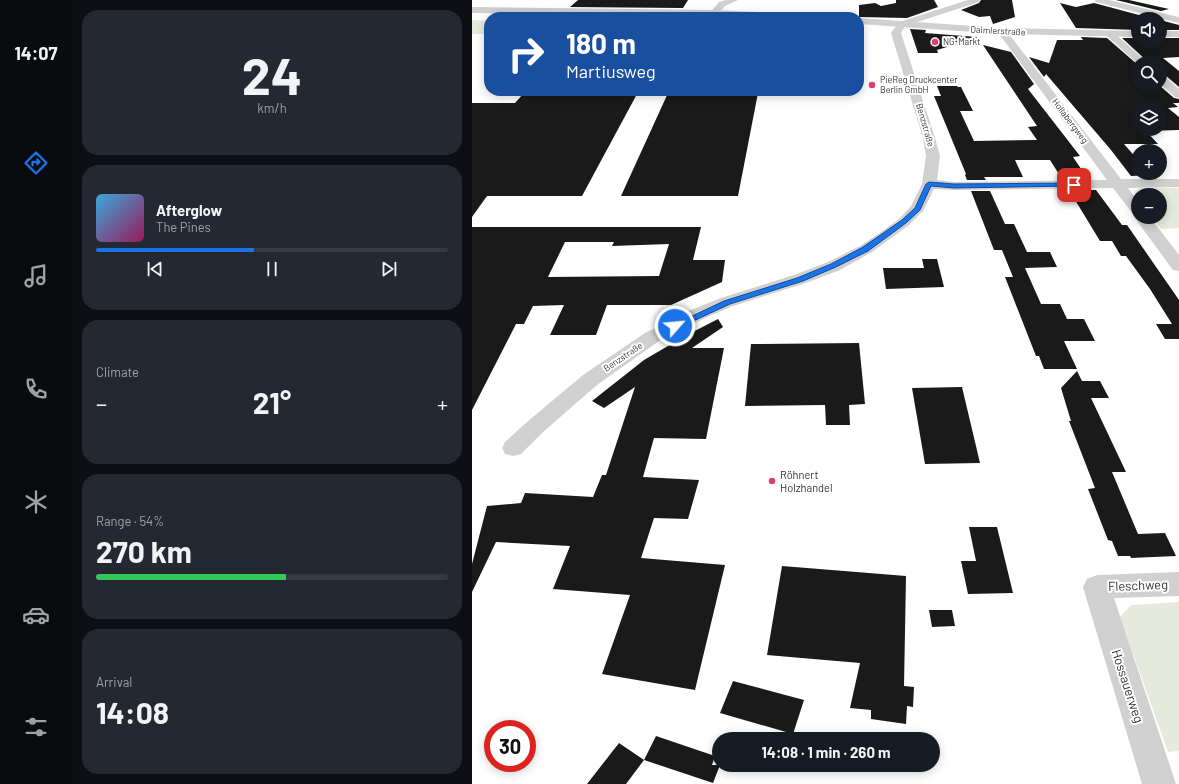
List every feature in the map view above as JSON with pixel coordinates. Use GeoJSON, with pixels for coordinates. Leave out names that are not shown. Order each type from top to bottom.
{"type":"FeatureCollection","features":[{"type":"Feature","properties":{"kind":"street"},"geometry":{"type":"LineString","coordinates":[[715,12],[722,4],[734,0]]}},
{"type":"Feature","properties":{"kind":"street"},"geometry":{"type":"LineString","coordinates":[[902,24],[976,0]]}},
{"type":"Feature","properties":{"kind":"street"},"geometry":{"type":"LineString","coordinates":[[1099,0],[1179,20]]}},
{"type":"Feature","properties":{"kind":"street"},"geometry":{"type":"LineString","coordinates":[[934,4],[949,8]]}},
{"type":"Feature","properties":{"kind":"street"},"geometry":{"type":"LineString","coordinates":[[472,10],[633,12]]}},
{"type":"Feature","properties":{"kind":"street","name":"Daimlerstraße"},"geometry":{"type":"LineString","coordinates":[[864,21],[1002,31],[1131,34]]}},
{"type":"Feature","properties":{"kind":"street","name":"Benzstraße"},"geometry":{"type":"LineString","coordinates":[[513,448],[545,417],[590,380],[652,338],[698,314],[727,302],[800,279],[834,266],[866,249],[898,226],[918,208],[929,184],[933,156],[930,138],[896,36],[898,29],[902,24]]}},
{"type":"Feature","properties":{"kind":"street","name":"Hollabergweg"},"geometry":{"type":"LineString","coordinates":[[1002,31],[1131,202]]}},
{"type":"Feature","properties":{"kind":"street"},"geometry":{"type":"LineString","coordinates":[[1110,34],[1135,56]]}},
{"type":"Feature","properties":{"kind":"street"},"geometry":{"type":"LineString","coordinates":[[1167,34],[1179,34]]}},
{"type":"Feature","properties":{"kind":"street"},"geometry":{"type":"LineString","coordinates":[[1167,84],[1179,95]]}},
{"type":"Feature","properties":{"kind":"street"},"geometry":{"type":"LineString","coordinates":[[929,184],[962,186],[1179,183]]}},
{"type":"Feature","properties":{"kind":"street"},"geometry":{"type":"LineString","coordinates":[[1147,224],[1179,266]]}},
{"type":"Feature","properties":{"kind":"street","name":"Fleschweg"},"geometry":{"type":"LineString","coordinates":[[1097,587],[1179,584]]}},
{"type":"Feature","properties":{"kind":"street","name":"Hossauerweg"},"geometry":{"type":"LineString","coordinates":[[1097,587],[1159,784]]}},
{"type":"Feature","properties":{"kind":"shaded area"},"geometry":{"type":"Polygon","coordinates":[[[472,20],[484,21],[484,34],[472,34],[472,20]]]}},
{"type":"Feature","properties":{"kind":"shaded area"},"geometry":{"type":"Polygon","coordinates":[[[1167,188],[1179,188],[1179,228],[1161,229],[1157,224],[1167,224],[1167,188]]]}},
{"type":"Feature","properties":{"kind":"shaded area"},"geometry":{"type":"Polygon","coordinates":[[[1179,602],[1179,751],[1168,752],[1120,617],[1131,605],[1179,602]]]}},
{"type":"Feature","properties":{"kind":"building"},"geometry":{"type":"Polygon","coordinates":[[[578,0],[688,0],[683,8],[570,7],[578,0]]]}},
{"type":"Feature","properties":{"kind":"building"},"geometry":{"type":"Polygon","coordinates":[[[896,0],[934,0],[938,7],[907,18],[864,17],[864,12],[859,12],[859,5],[875,3],[881,6],[896,3],[896,0]]]}},
{"type":"Feature","properties":{"kind":"building"},"geometry":{"type":"Polygon","coordinates":[[[981,0],[1012,0],[1015,17],[993,24],[990,16],[979,17],[961,10],[979,3],[981,0]]]}},
{"type":"Feature","properties":{"kind":"building"},"geometry":{"type":"Polygon","coordinates":[[[1116,0],[1129,0],[1169,9],[1161,11],[1116,0]]]}},
{"type":"Feature","properties":{"kind":"building"},"geometry":{"type":"Polygon","coordinates":[[[1060,3],[1076,7],[1094,3],[1131,13],[1131,30],[1076,28],[1060,3]]]}},
{"type":"Feature","properties":{"kind":"building"},"geometry":{"type":"Polygon","coordinates":[[[1167,22],[1179,25],[1179,30],[1167,30],[1167,22]]]}},
{"type":"Feature","properties":{"kind":"building","name":"NG-Markt"},"geometry":{"type":"Polygon","coordinates":[[[910,29],[926,30],[925,33],[977,38],[937,50],[938,53],[918,53],[910,29]]]}},
{"type":"Feature","properties":{"kind":"building"},"geometry":{"type":"Polygon","coordinates":[[[1081,37],[1107,38],[1131,59],[1131,92],[1167,92],[1174,98],[1179,99],[1179,103],[1173,103],[1178,107],[1168,108],[1179,117],[1179,130],[1167,130],[1167,100],[1131,100],[1131,136],[1151,136],[1158,144],[1124,144],[1131,152],[1131,176],[1111,150],[1046,74],[1044,77],[1029,57],[1049,63],[1057,40],[1083,40],[1081,37]]]}},
{"type":"Feature","properties":{"kind":"building"},"geometry":{"type":"Polygon","coordinates":[[[1122,38],[1131,38],[1131,46],[1122,38]]]}},
{"type":"Feature","properties":{"kind":"building"},"geometry":{"type":"Polygon","coordinates":[[[1167,38],[1179,38],[1179,57],[1141,56],[1133,48],[1167,48],[1167,38]]]}},
{"type":"Feature","properties":{"kind":"building"},"geometry":{"type":"Polygon","coordinates":[[[983,45],[1011,52],[1034,84],[1028,89],[1080,156],[1073,157],[1088,179],[1062,179],[1050,160],[1015,160],[1023,177],[984,177],[986,180],[967,180],[966,174],[934,96],[941,96],[937,86],[961,87],[973,111],[960,111],[974,141],[1037,140],[1028,127],[1037,126],[983,45]]]}},
{"type":"Feature","properties":{"kind":"building"},"geometry":{"type":"Polygon","coordinates":[[[1167,61],[1179,71],[1179,87],[1167,77],[1167,61]]]}},
{"type":"Feature","properties":{"kind":"building"},"geometry":{"type":"Polygon","coordinates":[[[521,96],[636,96],[582,196],[487,196],[472,217],[472,103],[515,103],[521,96]]]}},
{"type":"Feature","properties":{"kind":"building"},"geometry":{"type":"Polygon","coordinates":[[[667,96],[757,96],[738,196],[621,196],[667,96]]]}},
{"type":"Feature","properties":{"kind":"building"},"geometry":{"type":"Polygon","coordinates":[[[1069,190],[1096,190],[1122,225],[1127,225],[1179,300],[1179,339],[1165,339],[1156,324],[1172,324],[1150,289],[1126,256],[1121,256],[1112,241],[1100,241],[1069,190]]]}},
{"type":"Feature","properties":{"kind":"building"},"geometry":{"type":"Polygon","coordinates":[[[971,191],[990,191],[1005,224],[1014,224],[1027,252],[1050,252],[1057,267],[1025,268],[1041,304],[1060,304],[1067,319],[1084,319],[1095,341],[1064,341],[1077,369],[1044,369],[1039,356],[1036,356],[1005,277],[1013,277],[1002,250],[994,250],[971,191]]]}},
{"type":"Feature","properties":{"kind":"building"},"geometry":{"type":"Polygon","coordinates":[[[472,227],[701,227],[693,260],[725,260],[722,282],[671,305],[607,305],[596,335],[550,335],[564,305],[533,306],[524,324],[516,324],[472,410],[472,227]],[[565,242],[548,277],[659,276],[669,244],[612,246],[614,242],[565,242]]]}},
{"type":"Feature","properties":{"kind":"building"},"geometry":{"type":"Polygon","coordinates":[[[922,259],[937,259],[944,287],[886,289],[883,268],[924,268],[922,259]]]}},
{"type":"Feature","properties":{"kind":"building"},"geometry":{"type":"Polygon","coordinates":[[[718,319],[723,327],[692,348],[724,348],[706,439],[654,438],[643,477],[699,480],[688,519],[654,518],[641,558],[725,565],[695,690],[602,674],[630,595],[553,589],[570,546],[496,542],[472,592],[472,564],[487,506],[521,503],[525,493],[593,497],[602,475],[606,475],[635,387],[604,408],[592,401],[644,360],[718,319]]]}},
{"type":"Feature","properties":{"kind":"building"},"geometry":{"type":"Polygon","coordinates":[[[859,343],[865,404],[849,405],[850,425],[826,425],[825,405],[745,406],[751,344],[859,343]]]}},
{"type":"Feature","properties":{"kind":"building"},"geometry":{"type":"Polygon","coordinates":[[[1077,371],[1082,381],[1100,381],[1109,398],[1091,398],[1126,472],[1112,472],[1138,534],[1165,533],[1176,556],[1131,558],[1130,556],[1118,556],[1112,541],[1108,540],[1088,489],[1095,488],[1069,421],[1071,421],[1061,388],[1077,371]]]}},
{"type":"Feature","properties":{"kind":"building"},"geometry":{"type":"Polygon","coordinates":[[[962,387],[980,463],[925,464],[912,388],[962,387]]]}},
{"type":"Feature","properties":{"kind":"building"},"geometry":{"type":"Polygon","coordinates":[[[969,527],[997,527],[1013,593],[968,594],[961,561],[976,561],[969,527]]]}},
{"type":"Feature","properties":{"kind":"building"},"geometry":{"type":"Polygon","coordinates":[[[782,566],[906,576],[904,686],[914,687],[913,707],[907,706],[906,724],[871,719],[871,710],[850,708],[860,663],[767,655],[782,566]]]}},
{"type":"Feature","properties":{"kind":"building"},"geometry":{"type":"Polygon","coordinates":[[[929,610],[952,610],[955,626],[932,627],[929,610]]]}},
{"type":"Feature","properties":{"kind":"building"},"geometry":{"type":"Polygon","coordinates":[[[733,681],[804,700],[794,732],[786,732],[720,713],[733,681]]]}},
{"type":"Feature","properties":{"kind":"building"},"geometry":{"type":"Polygon","coordinates":[[[656,736],[712,755],[712,772],[717,772],[713,783],[644,760],[656,736]]]}},
{"type":"Feature","properties":{"kind":"building"},"geometry":{"type":"Polygon","coordinates":[[[619,743],[644,760],[626,784],[587,784],[619,743]]]}},
{"type":"Feature","properties":{"kind":"place","name":"NG-Markt"},"geometry":{"type":"Point","coordinates":[935,42]}},
{"type":"Feature","properties":{"kind":"place","name":"PieReg Druckcenter Berlin GmbH"},"geometry":{"type":"Point","coordinates":[872,85]}},
{"type":"Feature","properties":{"kind":"place","name":"Röhnert Holzhandel"},"geometry":{"type":"Point","coordinates":[772,481]}},
{"type":"Feature","properties":{"kind":"route"},"geometry":{"type":"LineString","coordinates":[[675,326],[698,314],[727,302],[800,279],[834,266],[866,249],[904,222],[918,208],[929,184],[954,186],[1074,185]]}}]}
